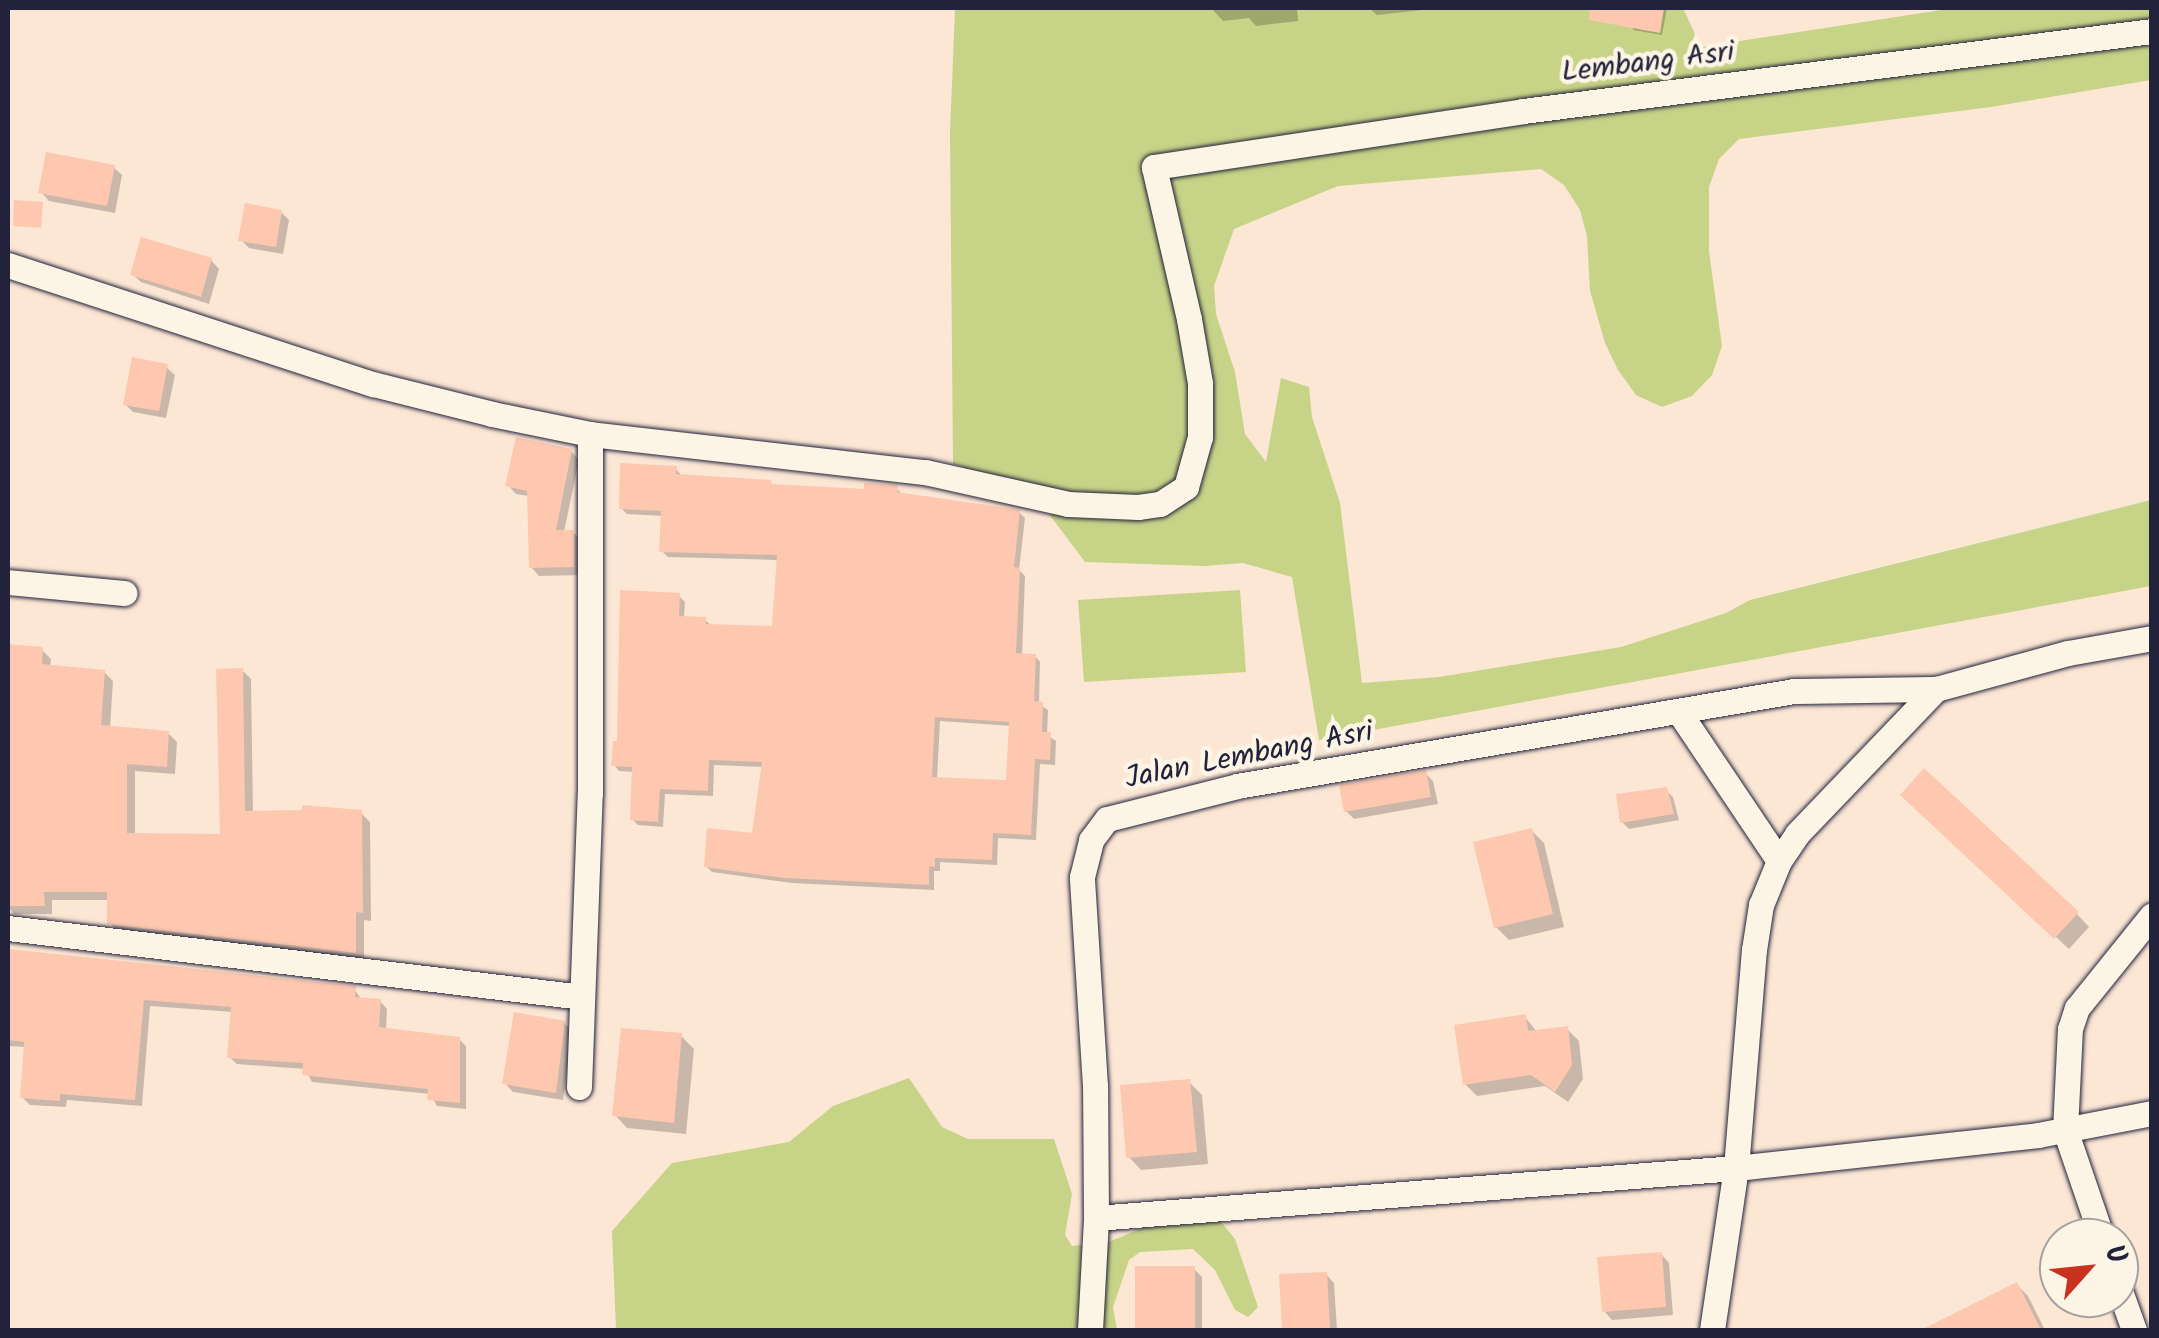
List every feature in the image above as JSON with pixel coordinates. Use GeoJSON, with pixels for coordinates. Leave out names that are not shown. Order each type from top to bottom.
{"type":"FeatureCollection","features":[{"type":"Feature","properties":{"kind":"street","name":"Lembang Asri"},"geometry":{"type":"LineString","coordinates":[[590,434],[925,472],[1080,505],[1138,507],[1176,497],[1192,475],[1200,438],[1201,395],[1189,318],[1154,167],[1523,111],[2152,30]]}},
{"type":"Feature","properties":{"kind":"street"},"geometry":{"type":"LineString","coordinates":[[8,265],[373,384],[590,434],[590,794],[579,1088]]}},
{"type":"Feature","properties":{"kind":"street"},"geometry":{"type":"LineString","coordinates":[[8,582],[124,593]]}},
{"type":"Feature","properties":{"kind":"street"},"geometry":{"type":"LineString","coordinates":[[1779,861],[1679,712],[1794,691],[1936,688],[2068,653],[2152,638]]}},
{"type":"Feature","properties":{"kind":"street"},"geometry":{"type":"LineString","coordinates":[[1712,1330],[1736,1168],[1760,905],[1779,861],[1798,834],[1936,688]]}},
{"type":"Feature","properties":{"kind":"street","name":"Jalan Lembang Asri"},"geometry":{"type":"LineString","coordinates":[[1090,1330],[1096,1218],[1094,1036],[1082,876],[1091,840],[1107,819],[1237,786],[1679,712]]}},
{"type":"Feature","properties":{"kind":"street"},"geometry":{"type":"LineString","coordinates":[[2095,1218],[2065,1130],[2070,1029],[2078,1008],[2152,915]]}},
{"type":"Feature","properties":{"kind":"street"},"geometry":{"type":"LineString","coordinates":[[8,928],[582,997]]}},
{"type":"Feature","properties":{"kind":"street"},"geometry":{"type":"LineString","coordinates":[[1096,1218],[1736,1168],[2065,1130],[2152,1113]]}},
{"type":"Feature","properties":{"kind":"green space"},"geometry":{"type":"Polygon","coordinates":[[[955,8],[1683,8],[1701,47],[1954,8],[2151,8],[2151,80],[1991,107],[1739,139],[1719,159],[1709,187],[1709,251],[1722,346],[1712,375],[1692,396],[1662,407],[1636,395],[1618,370],[1605,343],[1590,291],[1587,236],[1580,210],[1564,185],[1541,169],[1338,186],[1234,229],[1214,286],[1216,314],[1235,372],[1245,434],[1266,462],[1281,378],[1309,387],[1312,417],[1340,503],[1362,683],[1439,677],[1621,647],[1726,613],[1750,600],[2151,500],[2151,586],[1319,740],[1292,577],[1243,563],[1205,566],[1085,562],[1028,486],[953,464],[950,133],[955,8]]]}},
{"type":"Feature","properties":{"kind":"green space"},"geometry":{"type":"Polygon","coordinates":[[[1240,590],[1246,672],[1084,682],[1078,600],[1240,590]]]}},
{"type":"Feature","properties":{"kind":"green space"},"geometry":{"type":"Polygon","coordinates":[[[909,1078],[942,1127],[968,1139],[1054,1139],[1072,1194],[1065,1235],[1072,1246],[1109,1242],[1174,1214],[1217,1217],[1235,1239],[1258,1307],[1248,1317],[1235,1310],[1215,1270],[1193,1249],[1140,1252],[1129,1260],[1113,1307],[1117,1330],[616,1330],[612,1231],[672,1163],[789,1142],[833,1106],[909,1078]]]}},
{"type":"Feature","properties":{"kind":"building"},"geometry":{"type":"Polygon","coordinates":[[[1590,8],[1664,8],[1660,33],[1589,20],[1590,8]]]}},
{"type":"Feature","properties":{"kind":"building"},"geometry":{"type":"Polygon","coordinates":[[[46,152],[115,165],[107,206],[38,193],[46,152]]]}},
{"type":"Feature","properties":{"kind":"building"},"geometry":{"type":"Polygon","coordinates":[[[14,200],[43,202],[41,228],[13,226],[14,200]]]}},
{"type":"Feature","properties":{"kind":"building"},"geometry":{"type":"Polygon","coordinates":[[[245,203],[282,210],[276,247],[238,241],[245,203]]]}},
{"type":"Feature","properties":{"kind":"building"},"geometry":{"type":"Polygon","coordinates":[[[141,237],[212,258],[201,297],[130,275],[141,237]]]}},
{"type":"Feature","properties":{"kind":"building"},"geometry":{"type":"Polygon","coordinates":[[[132,357],[168,364],[159,411],[123,405],[132,357]]]}},
{"type":"Feature","properties":{"kind":"building"},"geometry":{"type":"Polygon","coordinates":[[[516,437],[572,449],[556,530],[574,530],[574,567],[529,568],[527,491],[505,486],[516,437]]]}},
{"type":"Feature","properties":{"kind":"building"},"geometry":{"type":"Polygon","coordinates":[[[620,463],[677,466],[676,474],[771,480],[771,484],[864,489],[864,483],[898,485],[897,492],[1020,510],[1014,567],[1020,568],[1016,653],[1036,654],[1034,701],[1043,702],[1042,732],[1051,732],[1050,760],[1035,759],[1031,835],[993,833],[992,860],[935,858],[935,867],[929,866],[929,885],[785,878],[704,867],[707,828],[752,833],[762,762],[709,760],[708,791],[660,789],[658,822],[630,820],[632,767],[611,766],[613,741],[617,741],[620,590],[680,593],[679,616],[706,617],[706,624],[772,626],[777,555],[659,552],[661,511],[619,509],[620,463]],[[935,717],[932,777],[1006,780],[1009,722],[935,717]]]}},
{"type":"Feature","properties":{"kind":"building"},"geometry":{"type":"Polygon","coordinates":[[[8,644],[43,647],[42,664],[105,670],[101,725],[169,731],[167,767],[127,764],[127,833],[220,834],[216,669],[243,668],[245,811],[302,810],[302,805],[362,810],[363,913],[356,912],[356,953],[107,924],[107,892],[44,892],[45,906],[8,906],[8,644]]]}},
{"type":"Feature","properties":{"kind":"building"},"geometry":{"type":"Polygon","coordinates":[[[1924,768],[2079,912],[2054,939],[1900,795],[1924,768]]]}},
{"type":"Feature","properties":{"kind":"building"},"geometry":{"type":"Polygon","coordinates":[[[1426,770],[1431,797],[1344,812],[1339,785],[1426,770]]]}},
{"type":"Feature","properties":{"kind":"building"},"geometry":{"type":"Polygon","coordinates":[[[1667,787],[1674,814],[1620,823],[1616,794],[1667,787]]]}},
{"type":"Feature","properties":{"kind":"building"},"geometry":{"type":"Polygon","coordinates":[[[1532,828],[1553,914],[1494,928],[1473,842],[1532,828]]]}},
{"type":"Feature","properties":{"kind":"building"},"geometry":{"type":"Polygon","coordinates":[[[8,949],[356,986],[355,997],[381,999],[379,1027],[460,1037],[460,1103],[427,1100],[428,1089],[302,1075],[303,1063],[227,1058],[231,1007],[144,1000],[135,1100],[60,1094],[60,1101],[20,1098],[24,1042],[8,1040],[8,949]]]}},
{"type":"Feature","properties":{"kind":"building"},"geometry":{"type":"Polygon","coordinates":[[[514,1012],[565,1021],[556,1093],[502,1084],[514,1012]]]}},
{"type":"Feature","properties":{"kind":"building"},"geometry":{"type":"Polygon","coordinates":[[[1526,1014],[1528,1031],[1568,1026],[1572,1065],[1555,1092],[1531,1075],[1463,1085],[1454,1025],[1526,1014]]]}},
{"type":"Feature","properties":{"kind":"building"},"geometry":{"type":"Polygon","coordinates":[[[621,1028],[682,1033],[674,1123],[612,1116],[621,1028]]]}},
{"type":"Feature","properties":{"kind":"building"},"geometry":{"type":"Polygon","coordinates":[[[1190,1079],[1197,1152],[1126,1158],[1120,1085],[1190,1079]]]}},
{"type":"Feature","properties":{"kind":"building"},"geometry":{"type":"Polygon","coordinates":[[[1662,1252],[1666,1307],[1602,1312],[1597,1257],[1662,1252]]]}},
{"type":"Feature","properties":{"kind":"building"},"geometry":{"type":"Polygon","coordinates":[[[1135,1266],[1195,1266],[1195,1330],[1135,1330],[1135,1266]]]}},
{"type":"Feature","properties":{"kind":"building"},"geometry":{"type":"Polygon","coordinates":[[[1327,1272],[1330,1328],[1282,1330],[1279,1274],[1327,1272]]]}},
{"type":"Feature","properties":{"kind":"building"},"geometry":{"type":"Polygon","coordinates":[[[2017,1282],[2041,1330],[1921,1330],[2017,1282]]]}}]}
